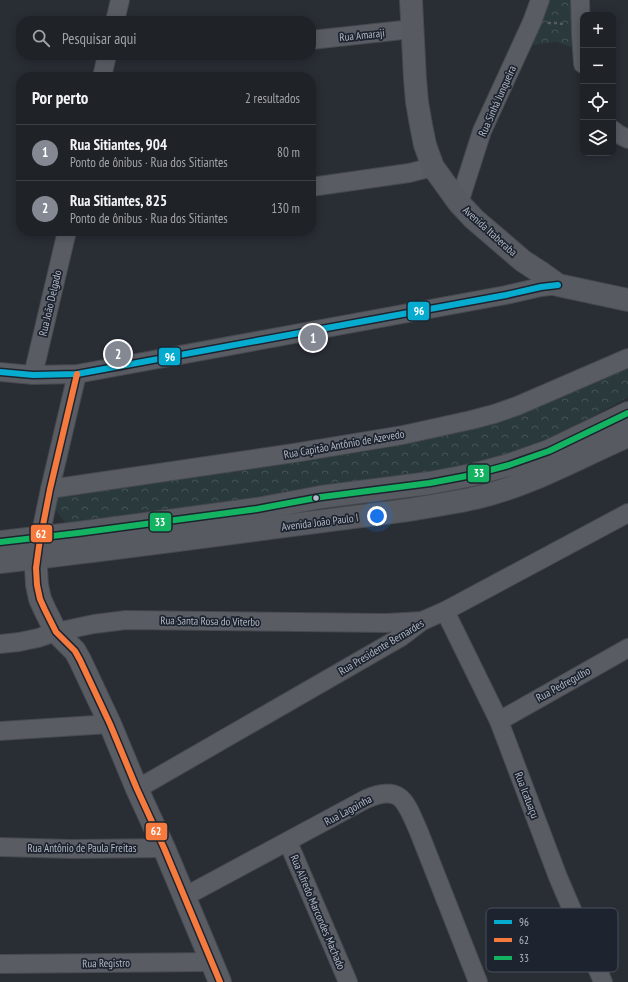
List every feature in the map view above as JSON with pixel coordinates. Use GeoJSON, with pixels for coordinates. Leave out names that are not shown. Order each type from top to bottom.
{"type":"FeatureCollection","features":[{"type":"Feature","properties":{"kind":"main road","name":"Avenida Itaberaba"},"geometry":{"type":"LineString","coordinates":[[411,0],[417,102],[425,145],[433,167],[459,203],[474,220],[523,261],[558,285],[628,300]]}},
{"type":"Feature","properties":{"kind":"main road","name":"Avenida João Paulo I"},"geometry":{"type":"LineString","coordinates":[[0,562],[39,548],[321,497],[430,483],[472,475],[509,465],[548,451],[628,413]]}},
{"type":"Feature","properties":{"kind":"main road","name":"Avenida João Paulo I"},"geometry":{"type":"LineString","coordinates":[[0,542],[39,548],[380,514],[433,506],[476,498],[516,486],[555,470],[628,436]]}},
{"type":"Feature","properties":{"kind":"street"},"geometry":{"type":"LineString","coordinates":[[116,16],[120,0]]}},
{"type":"Feature","properties":{"kind":"street","name":"Rua Sinhá Junqueira"},"geometry":{"type":"LineString","coordinates":[[459,203],[482,131],[532,22],[540,0]]}},
{"type":"Feature","properties":{"kind":"street"},"geometry":{"type":"LineString","coordinates":[[580,0],[580,12]]}},
{"type":"Feature","properties":{"kind":"street","name":"Rua Amaraji"},"geometry":{"type":"LineString","coordinates":[[316,39],[412,29]]}},
{"type":"Feature","properties":{"kind":"street"},"geometry":{"type":"LineString","coordinates":[[103,72],[106,60]]}},
{"type":"Feature","properties":{"kind":"street"},"geometry":{"type":"LineString","coordinates":[[616,132],[628,139]]}},
{"type":"Feature","properties":{"kind":"street"},"geometry":{"type":"LineString","coordinates":[[316,185],[409,173],[433,167]]}},
{"type":"Feature","properties":{"kind":"street","name":"Rua João Delgado"},"geometry":{"type":"LineString","coordinates":[[33,375],[66,236]]}},
{"type":"Feature","properties":{"kind":"street"},"geometry":{"type":"LineString","coordinates":[[0,372],[33,375],[77,374],[558,285]]}},
{"type":"Feature","properties":{"kind":"street","name":"Rua Capitão Antônio de Azevedo"},"geometry":{"type":"LineString","coordinates":[[50,489],[294,453],[403,435],[471,420],[517,406],[628,358]]}},
{"type":"Feature","properties":{"kind":"street"},"geometry":{"type":"LineString","coordinates":[[77,374],[50,489],[39,548],[36,568],[40,599],[56,632],[75,651],[80,660],[110,724],[164,848],[215,972]]}},
{"type":"Feature","properties":{"kind":"street","name":"Rua Presidente Bernardes"},"geometry":{"type":"LineString","coordinates":[[137,789],[401,637],[422,621],[445,611],[628,513]]}},
{"type":"Feature","properties":{"kind":"street","name":"Rua Icatuaçu"},"geometry":{"type":"LineString","coordinates":[[445,611],[499,721],[558,877],[571,908]]}},
{"type":"Feature","properties":{"kind":"street","name":"Rua Santa Rosa do Viterbo"},"geometry":{"type":"LineString","coordinates":[[0,644],[38,638],[56,632],[94,624],[126,620],[386,623],[422,621]]}},
{"type":"Feature","properties":{"kind":"street","name":"Rua Pedregulho"},"geometry":{"type":"LineString","coordinates":[[499,721],[628,648]]}},
{"type":"Feature","properties":{"kind":"street"},"geometry":{"type":"LineString","coordinates":[[0,731],[110,724]]}},
{"type":"Feature","properties":{"kind":"street","name":"Rua Lagoinha"},"geometry":{"type":"LineString","coordinates":[[184,897],[366,799],[384,793],[396,794],[408,808],[419,832],[478,982]]}},
{"type":"Feature","properties":{"kind":"street","name":"Rua Alfredo Marcondes Machado"},"geometry":{"type":"LineString","coordinates":[[288,842],[348,982]]}},
{"type":"Feature","properties":{"kind":"street","name":"Rua Antônio de Paula Freitas"},"geometry":{"type":"LineString","coordinates":[[0,847],[72,849],[164,848]]}},
{"type":"Feature","properties":{"kind":"street","name":"Rua Registro"},"geometry":{"type":"LineString","coordinates":[[0,964],[215,972]]}},
{"type":"Feature","properties":{"kind":"street","name":"Rua Icatuaçu"},"geometry":{"type":"LineString","coordinates":[[599,972],[603,982]]}},
{"type":"Feature","properties":{"kind":"path"},"geometry":{"type":"LineString","coordinates":[[532,22],[558,23],[570,27],[580,34]]}},
{"type":"Feature","properties":{"kind":"green space"},"geometry":{"type":"Polygon","coordinates":[[[549,0],[588,0],[587,12],[580,12],[580,50],[556,42],[532,45],[549,0]]]}},
{"type":"Feature","properties":{"kind":"green space"},"geometry":{"type":"Polygon","coordinates":[[[628,363],[628,397],[578,425],[534,446],[455,470],[68,526],[54,508],[58,497],[395,444],[628,363]]]}},
{"type":"Feature","properties":{"kind":"transit line","name":"96"},"geometry":{"type":"LineString","coordinates":[[0,372],[33,375],[77,374],[558,285]]}},
{"type":"Feature","properties":{"kind":"transit line","name":"62"},"geometry":{"type":"LineString","coordinates":[[77,374],[50,489],[39,546],[36,568],[40,599],[56,632],[75,651],[80,660],[110,724],[164,848],[220,982]]}},
{"type":"Feature","properties":{"kind":"transit line","name":"33"},"geometry":{"type":"LineString","coordinates":[[0,542],[257,509],[321,497],[430,483],[472,475],[509,465],[549,451],[628,413]]}},
{"type":"Feature","properties":{"kind":"place","name":"Rua Sitiantes, 904"},"geometry":{"type":"Point","coordinates":[313,338]}},
{"type":"Feature","properties":{"kind":"place","name":"Rua Sitiantes, 825"},"geometry":{"type":"Point","coordinates":[118,354]}}]}
